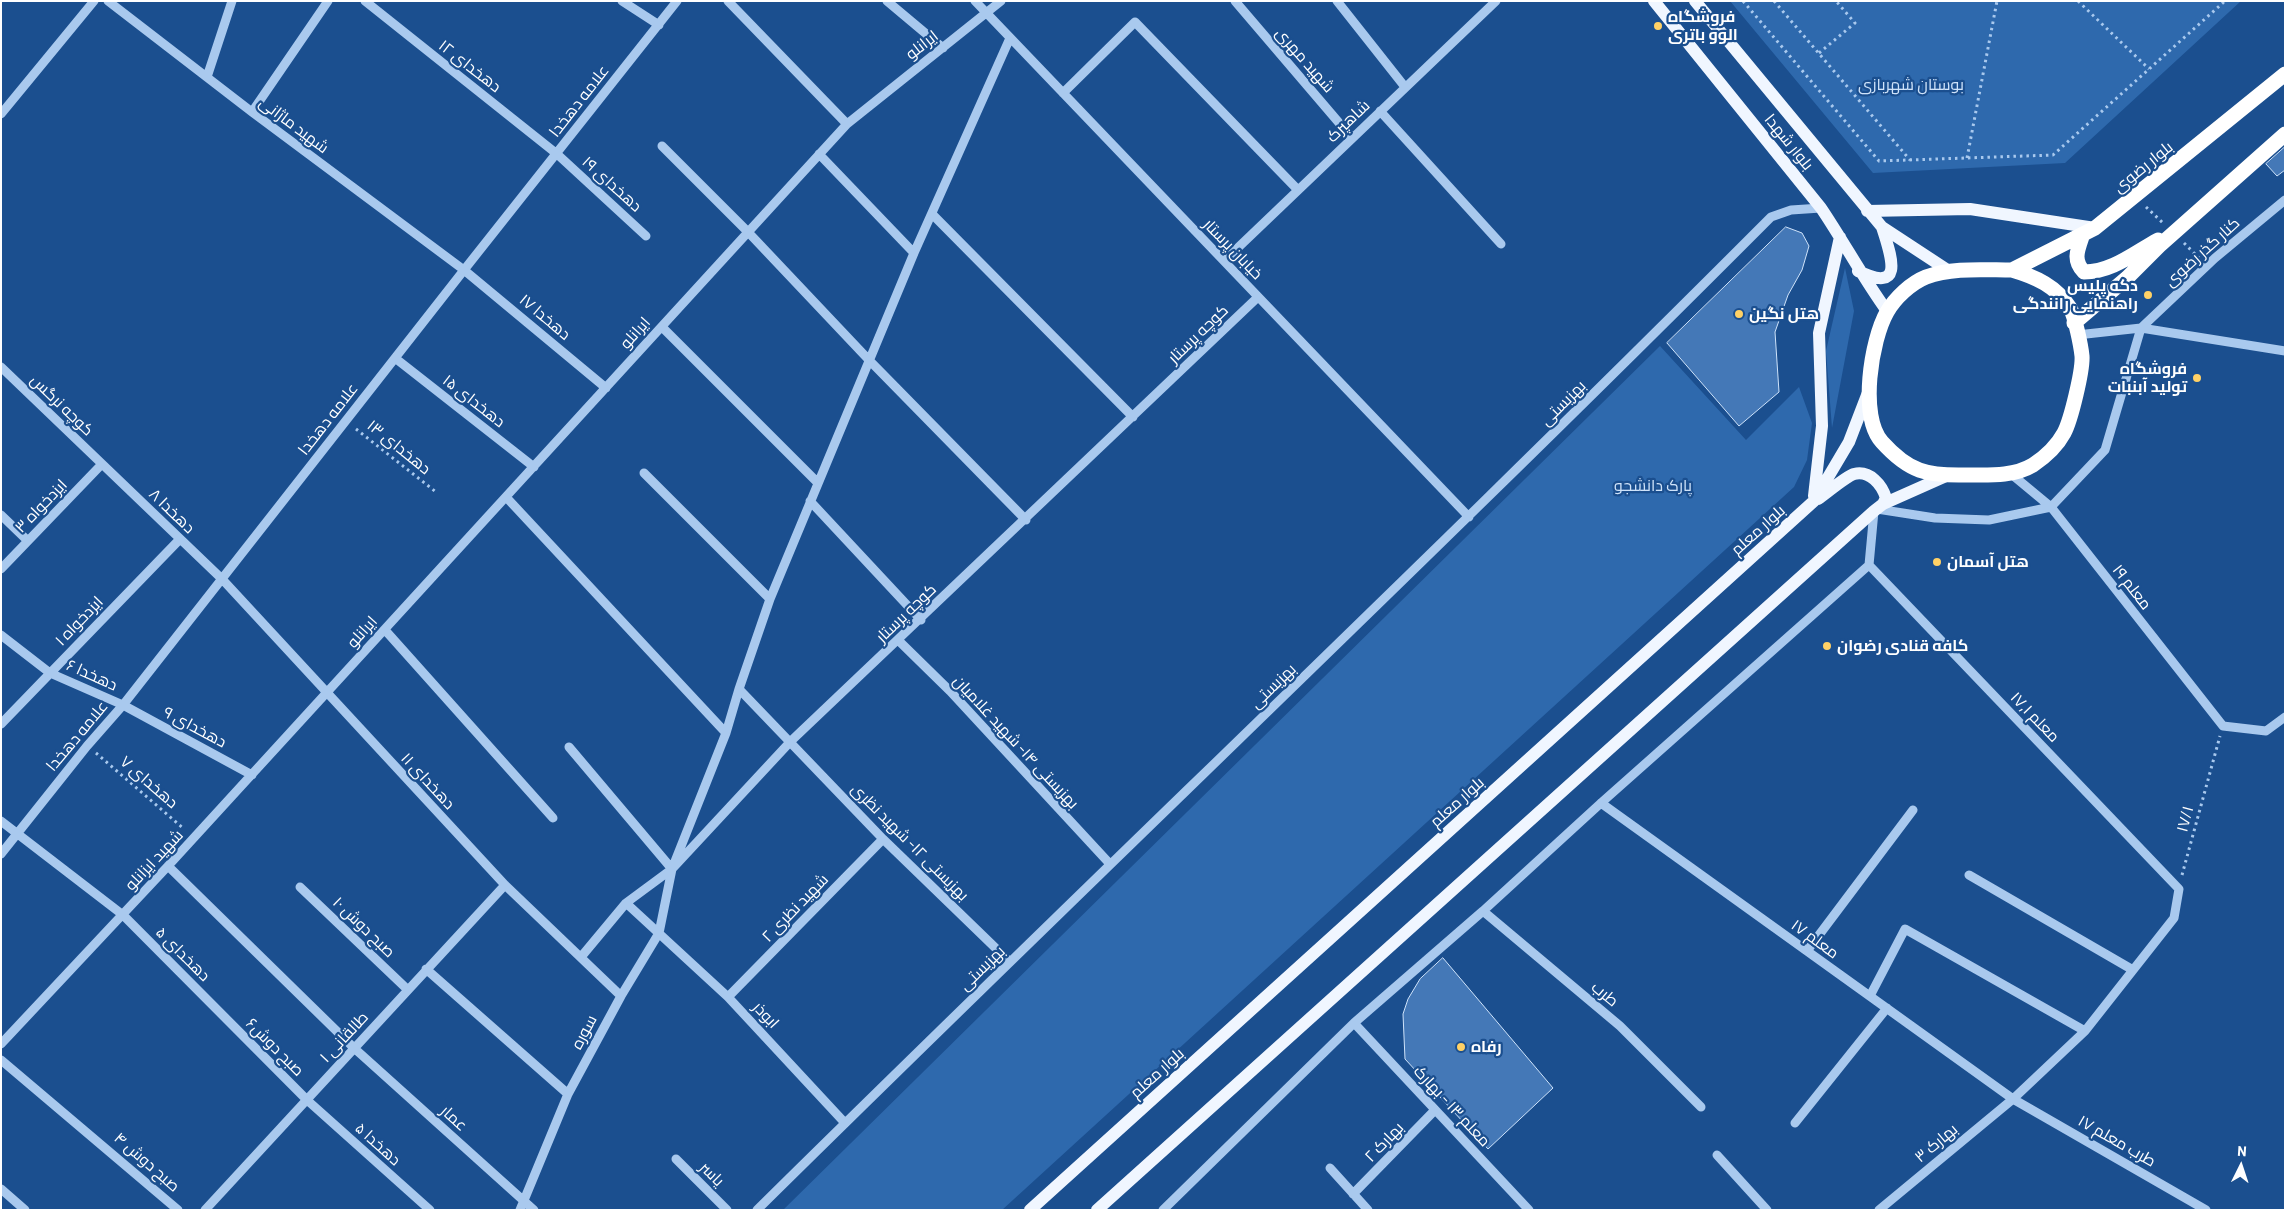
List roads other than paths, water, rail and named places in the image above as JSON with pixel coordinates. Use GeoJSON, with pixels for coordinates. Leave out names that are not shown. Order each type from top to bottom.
{"type":"FeatureCollection","features":[{"type":"Feature","properties":{"kind":"highway","name":"بلوار رضوی"},"geometry":{"type":"LineString","coordinates":[[2012,270],[2089,231],[2285,74]]}},
{"type":"Feature","properties":{"kind":"highway"},"geometry":{"type":"LineString","coordinates":[[2076,329],[2174,233],[2285,134]]}},
{"type":"Feature","properties":{"kind":"highway"},"geometry":{"type":"LineString","coordinates":[[2089,231],[2076,257],[2078,265],[2084,272],[2094,272],[2110,268],[2174,233]]}},
{"type":"Feature","properties":{"kind":"highway"},"geometry":{"type":"LineString","coordinates":[[2012,270],[2036,277],[2056,291],[2072,310],[2082,357],[2072,412],[2064,433],[2050,452],[2031,466],[2010,473],[1946,476],[1921,472],[1898,459],[1892,453],[1880,439],[1870,415],[1869,390],[1878,334],[1887,311],[1903,291],[1925,278],[1949,271],[2012,270]]}},
{"type":"Feature","properties":{"kind":"main road","name":"بلوار شهدا"},"geometry":{"type":"LineString","coordinates":[[1654,1],[1821,208],[1858,270],[1887,311]]}},
{"type":"Feature","properties":{"kind":"main road","name":"بلوار شهدا"},"geometry":{"type":"LineString","coordinates":[[1695,1],[1882,227],[1949,271]]}},
{"type":"Feature","properties":{"kind":"main road"},"geometry":{"type":"LineString","coordinates":[[1867,211],[1970,209],[2089,231]]}},
{"type":"Feature","properties":{"kind":"main road"},"geometry":{"type":"LineString","coordinates":[[1858,270],[1872,278],[1885,276],[1892,270],[1893,260],[1882,227]]}},
{"type":"Feature","properties":{"kind":"main road"},"geometry":{"type":"LineString","coordinates":[[1814,502],[1822,426],[1819,333],[1840,237]]}},
{"type":"Feature","properties":{"kind":"main road","name":"بلوار معلم"},"geometry":{"type":"LineString","coordinates":[[1030,1210],[1814,502],[1849,442],[1869,390]]}},
{"type":"Feature","properties":{"kind":"main road"},"geometry":{"type":"LineString","coordinates":[[1097,1210],[1878,508],[1886,498],[1884,490],[1872,477],[1854,474],[1814,502]]}},
{"type":"Feature","properties":{"kind":"main road"},"geometry":{"type":"LineString","coordinates":[[1878,508],[1946,476]]}},
{"type":"Feature","properties":{"kind":"street"},"geometry":{"type":"LineString","coordinates":[[1,114],[94,1]]}},
{"type":"Feature","properties":{"kind":"street","name":"شهید ماژانی"},"geometry":{"type":"LineString","coordinates":[[108,1],[252,112],[464,270]]}},
{"type":"Feature","properties":{"kind":"street"},"geometry":{"type":"LineString","coordinates":[[207,77],[232,1]]}},
{"type":"Feature","properties":{"kind":"street"},"geometry":{"type":"LineString","coordinates":[[252,112],[328,1]]}},
{"type":"Feature","properties":{"kind":"street","name":"دهخدای ۱۲"},"geometry":{"type":"LineString","coordinates":[[365,1],[557,154]]}},
{"type":"Feature","properties":{"kind":"street"},"geometry":{"type":"LineString","coordinates":[[622,1],[659,25]]}},
{"type":"Feature","properties":{"kind":"street","name":"علامه دهخدا"},"geometry":{"type":"LineString","coordinates":[[1,854],[123,705],[464,270],[678,1]]}},
{"type":"Feature","properties":{"kind":"street"},"geometry":{"type":"LineString","coordinates":[[728,1],[847,124]]}},
{"type":"Feature","properties":{"kind":"street"},"geometry":{"type":"LineString","coordinates":[[887,1],[943,48]]}},
{"type":"Feature","properties":{"kind":"street","name":"خیابان پرستار"},"geometry":{"type":"LineString","coordinates":[[975,1],[1469,517]]}},
{"type":"Feature","properties":{"kind":"street"},"geometry":{"type":"LineString","coordinates":[[986,14],[1001,1]]}},
{"type":"Feature","properties":{"kind":"street","name":"شهید مهری"},"geometry":{"type":"LineString","coordinates":[[1235,1],[1352,138]]}},
{"type":"Feature","properties":{"kind":"street"},"geometry":{"type":"LineString","coordinates":[[1338,1],[1405,87]]}},
{"type":"Feature","properties":{"kind":"street","name":"شاهپرک"},"geometry":{"type":"LineString","coordinates":[[1224,261],[1494,2]]}},
{"type":"Feature","properties":{"kind":"street","name":"ایرانلو"},"geometry":{"type":"LineString","coordinates":[[326,694],[847,124],[986,14]]}},
{"type":"Feature","properties":{"kind":"street"},"geometry":{"type":"LineString","coordinates":[[1063,93],[1135,22],[1298,190]]}},
{"type":"Feature","properties":{"kind":"street","name":"سوره"},"geometry":{"type":"LineString","coordinates":[[522,1206],[568,1094],[621,996],[659,933],[672,869],[726,733],[770,600],[914,253],[1010,38]]}},
{"type":"Feature","properties":{"kind":"street"},"geometry":{"type":"LineString","coordinates":[[1380,112],[1501,244]]}},
{"type":"Feature","properties":{"kind":"street"},"geometry":{"type":"LineString","coordinates":[[662,146],[748,232],[869,360],[1026,520]]}},
{"type":"Feature","properties":{"kind":"street","name":"دهخدای ۱۹"},"geometry":{"type":"LineString","coordinates":[[557,154],[646,236]]}},
{"type":"Feature","properties":{"kind":"street"},"geometry":{"type":"LineString","coordinates":[[819,154],[914,253]]}},
{"type":"Feature","properties":{"kind":"street","name":"کنار گذر رضوی"},"geometry":{"type":"LineString","coordinates":[[2141,328],[2215,258],[2285,200]]}},
{"type":"Feature","properties":{"kind":"street","name":"بهزیستی"},"geometry":{"type":"LineString","coordinates":[[757,1210],[1110,864],[1469,517],[1771,217],[1791,210],[1821,208]]}},
{"type":"Feature","properties":{"kind":"street"},"geometry":{"type":"LineString","coordinates":[[933,214],[1133,417]]}},
{"type":"Feature","properties":{"kind":"street","name":"دهخدا ۱۷"},"geometry":{"type":"LineString","coordinates":[[464,270],[606,388]]}},
{"type":"Feature","properties":{"kind":"street","name":"کوچه پرستار"},"geometry":{"type":"LineString","coordinates":[[581,957],[626,903],[672,869],[791,741],[899,641],[1258,297]]}},
{"type":"Feature","properties":{"kind":"street"},"geometry":{"type":"LineString","coordinates":[[662,327],[818,483]]}},
{"type":"Feature","properties":{"kind":"street"},"geometry":{"type":"LineString","coordinates":[[2076,329],[2141,328],[2285,351]]}},
{"type":"Feature","properties":{"kind":"street"},"geometry":{"type":"LineString","coordinates":[[1163,1210],[1354,1024],[1870,565],[1878,508],[1935,518],[1988,520],[2050,507],[2106,450],[2141,328]]}},
{"type":"Feature","properties":{"kind":"street","name":"دهخدای ۱۵"},"geometry":{"type":"LineString","coordinates":[[395,358],[534,467]]}},
{"type":"Feature","properties":{"kind":"street","name":"کوچه نرگس"},"geometry":{"type":"LineString","coordinates":[[1,367],[102,464]]}},
{"type":"Feature","properties":{"kind":"street","name":"دهخدا ۸"},"geometry":{"type":"LineString","coordinates":[[102,464],[222,579]]}},
{"type":"Feature","properties":{"kind":"street","name":"ایزدخواه ۳"},"geometry":{"type":"LineString","coordinates":[[1,570],[102,464]]}},
{"type":"Feature","properties":{"kind":"street"},"geometry":{"type":"LineString","coordinates":[[644,473],[770,600]]}},
{"type":"Feature","properties":{"kind":"street","name":"معلم ۱۹"},"geometry":{"type":"LineString","coordinates":[[2010,473],[2050,507],[2223,726],[2266,731],[2285,717]]}},
{"type":"Feature","properties":{"kind":"street"},"geometry":{"type":"LineString","coordinates":[[506,497],[726,733]]}},
{"type":"Feature","properties":{"kind":"street"},"geometry":{"type":"LineString","coordinates":[[810,501],[921,620]]}},
{"type":"Feature","properties":{"kind":"street"},"geometry":{"type":"LineString","coordinates":[[1,515],[28,541]]}},
{"type":"Feature","properties":{"kind":"street","name":"ایزدخواه ۱"},"geometry":{"type":"LineString","coordinates":[[1,724],[180,539]]}},
{"type":"Feature","properties":{"kind":"street","name":"معلم ۱۷٫۱"},"geometry":{"type":"LineString","coordinates":[[1870,565],[2179,889]]}},
{"type":"Feature","properties":{"kind":"street","name":"دهخدای ۱۱"},"geometry":{"type":"LineString","coordinates":[[222,579],[504,885],[621,996]]}},
{"type":"Feature","properties":{"kind":"street"},"geometry":{"type":"LineString","coordinates":[[385,630],[552,818]]}},
{"type":"Feature","properties":{"kind":"street","name":"دهخدا ۶"},"geometry":{"type":"LineString","coordinates":[[1,635],[50,673],[123,705]]}},
{"type":"Feature","properties":{"kind":"street","name":"بهزیستی ۱۴- شهید غلامیان"},"geometry":{"type":"LineString","coordinates":[[899,641],[950,691],[1110,864]]}},
{"type":"Feature","properties":{"kind":"street","name":"بهزیستی ۱۲- شهید نظری"},"geometry":{"type":"LineString","coordinates":[[739,689],[791,741],[883,839],[1010,962]]}},
{"type":"Feature","properties":{"kind":"street","name":"شهید ایزانلو"},"geometry":{"type":"LineString","coordinates":[[1,1044],[123,915],[326,694]]}},
{"type":"Feature","properties":{"kind":"street","name":"دهخدای ۹"},"geometry":{"type":"LineString","coordinates":[[123,705],[252,775]]}},
{"type":"Feature","properties":{"kind":"street"},"geometry":{"type":"LineString","coordinates":[[569,747],[672,869]]}},
{"type":"Feature","properties":{"kind":"street","name":"معلم ۱۷"},"geometry":{"type":"LineString","coordinates":[[1601,803],[2012,1099]]}},
{"type":"Feature","properties":{"kind":"street"},"geometry":{"type":"LineString","coordinates":[[1807,951],[1913,810]]}},
{"type":"Feature","properties":{"kind":"street","name":"دهخدای ۵"},"geometry":{"type":"LineString","coordinates":[[1,821],[123,915],[222,1015]]}},
{"type":"Feature","properties":{"kind":"street","name":"شهید نظری ۲"},"geometry":{"type":"LineString","coordinates":[[728,997],[883,839]]}},
{"type":"Feature","properties":{"kind":"street","name":"عمار"},"geometry":{"type":"LineString","coordinates":[[168,866],[354,1048],[522,1206],[534,1210]]}},
{"type":"Feature","properties":{"kind":"street"},"geometry":{"type":"LineString","coordinates":[[1969,875],[2133,970]]}},
{"type":"Feature","properties":{"kind":"street","name":"طالقانی ۱"},"geometry":{"type":"LineString","coordinates":[[205,1210],[504,885]]}},
{"type":"Feature","properties":{"kind":"street","name":"صبح دوش ۱۰"},"geometry":{"type":"LineString","coordinates":[[300,887],[408,990]]}},
{"type":"Feature","properties":{"kind":"street","name":"بهارک ۳"},"geometry":{"type":"LineString","coordinates":[[1879,1210],[2012,1099],[2086,1031],[2174,918],[2179,889]]}},
{"type":"Feature","properties":{"kind":"street","name":"ابوذر"},"geometry":{"type":"LineString","coordinates":[[626,903],[728,997],[845,1123]]}},
{"type":"Feature","properties":{"kind":"street","name":"طرب"},"geometry":{"type":"LineString","coordinates":[[1483,911],[1620,1026],[1701,1107]]}},
{"type":"Feature","properties":{"kind":"street"},"geometry":{"type":"LineString","coordinates":[[1870,996],[1905,930],[2086,1031]]}},
{"type":"Feature","properties":{"kind":"street"},"geometry":{"type":"LineString","coordinates":[[426,969],[568,1094]]}},
{"type":"Feature","properties":{"kind":"street"},"geometry":{"type":"LineString","coordinates":[[1796,1123],[1887,1008]]}},
{"type":"Feature","properties":{"kind":"street","name":"صبح دوش۶"},"geometry":{"type":"LineString","coordinates":[[222,1015],[307,1100]]}},
{"type":"Feature","properties":{"kind":"street","name":"معلم ۱۳ - بهارک"},"geometry":{"type":"LineString","coordinates":[[1354,1024],[1529,1210]]}},
{"type":"Feature","properties":{"kind":"street","name":"صبح دوش ۴"},"geometry":{"type":"LineString","coordinates":[[1,1060],[178,1210]]}},
{"type":"Feature","properties":{"kind":"street","name":"طرب معلم ۱۷"},"geometry":{"type":"LineString","coordinates":[[2012,1099],[2206,1210]]}},
{"type":"Feature","properties":{"kind":"street","name":"دهخدا ۵"},"geometry":{"type":"LineString","coordinates":[[307,1100],[430,1210]]}},
{"type":"Feature","properties":{"kind":"street","name":"بهارک ۲"},"geometry":{"type":"LineString","coordinates":[[1354,1194],[1436,1110]]}},
{"type":"Feature","properties":{"kind":"street"},"geometry":{"type":"LineString","coordinates":[[1717,1155],[1767,1210]]}},
{"type":"Feature","properties":{"kind":"street","name":"یاسر"},"geometry":{"type":"LineString","coordinates":[[676,1159],[727,1210]]}},
{"type":"Feature","properties":{"kind":"street"},"geometry":{"type":"LineString","coordinates":[[1330,1168],[1368,1210]]}},
{"type":"Feature","properties":{"kind":"street"},"geometry":{"type":"LineString","coordinates":[[1,1189],[24,1210]]}},
{"type":"Feature","properties":{"kind":"place","name":"فروشگاه الوو باتری"},"geometry":{"type":"Point","coordinates":[1658,26]}},
{"type":"Feature","properties":{"kind":"place","name":"دکه پلیس راهنمایی رانندگی"},"geometry":{"type":"Point","coordinates":[2148,295]}},
{"type":"Feature","properties":{"kind":"place","name":"هتل نگین"},"geometry":{"type":"Point","coordinates":[1739,314]}},
{"type":"Feature","properties":{"kind":"place","name":"فروشگاه تولید آبنبات"},"geometry":{"type":"Point","coordinates":[2197,378]}},
{"type":"Feature","properties":{"kind":"place","name":"هتل آسمان"},"geometry":{"type":"Point","coordinates":[1937,562]}},
{"type":"Feature","properties":{"kind":"place","name":"کافه قنادی رضوان"},"geometry":{"type":"Point","coordinates":[1827,646]}},
{"type":"Feature","properties":{"kind":"place","name":"رفاه"},"geometry":{"type":"Point","coordinates":[1461,1047]}},
{"type":"Feature","properties":{"kind":"park label","name":"بوستان شهربازی"},"geometry":{"type":"Point","coordinates":[1911,85]}},
{"type":"Feature","properties":{"kind":"park label","name":"پارک دانشجو"},"geometry":{"type":"Point","coordinates":[1653,486]}}]}
